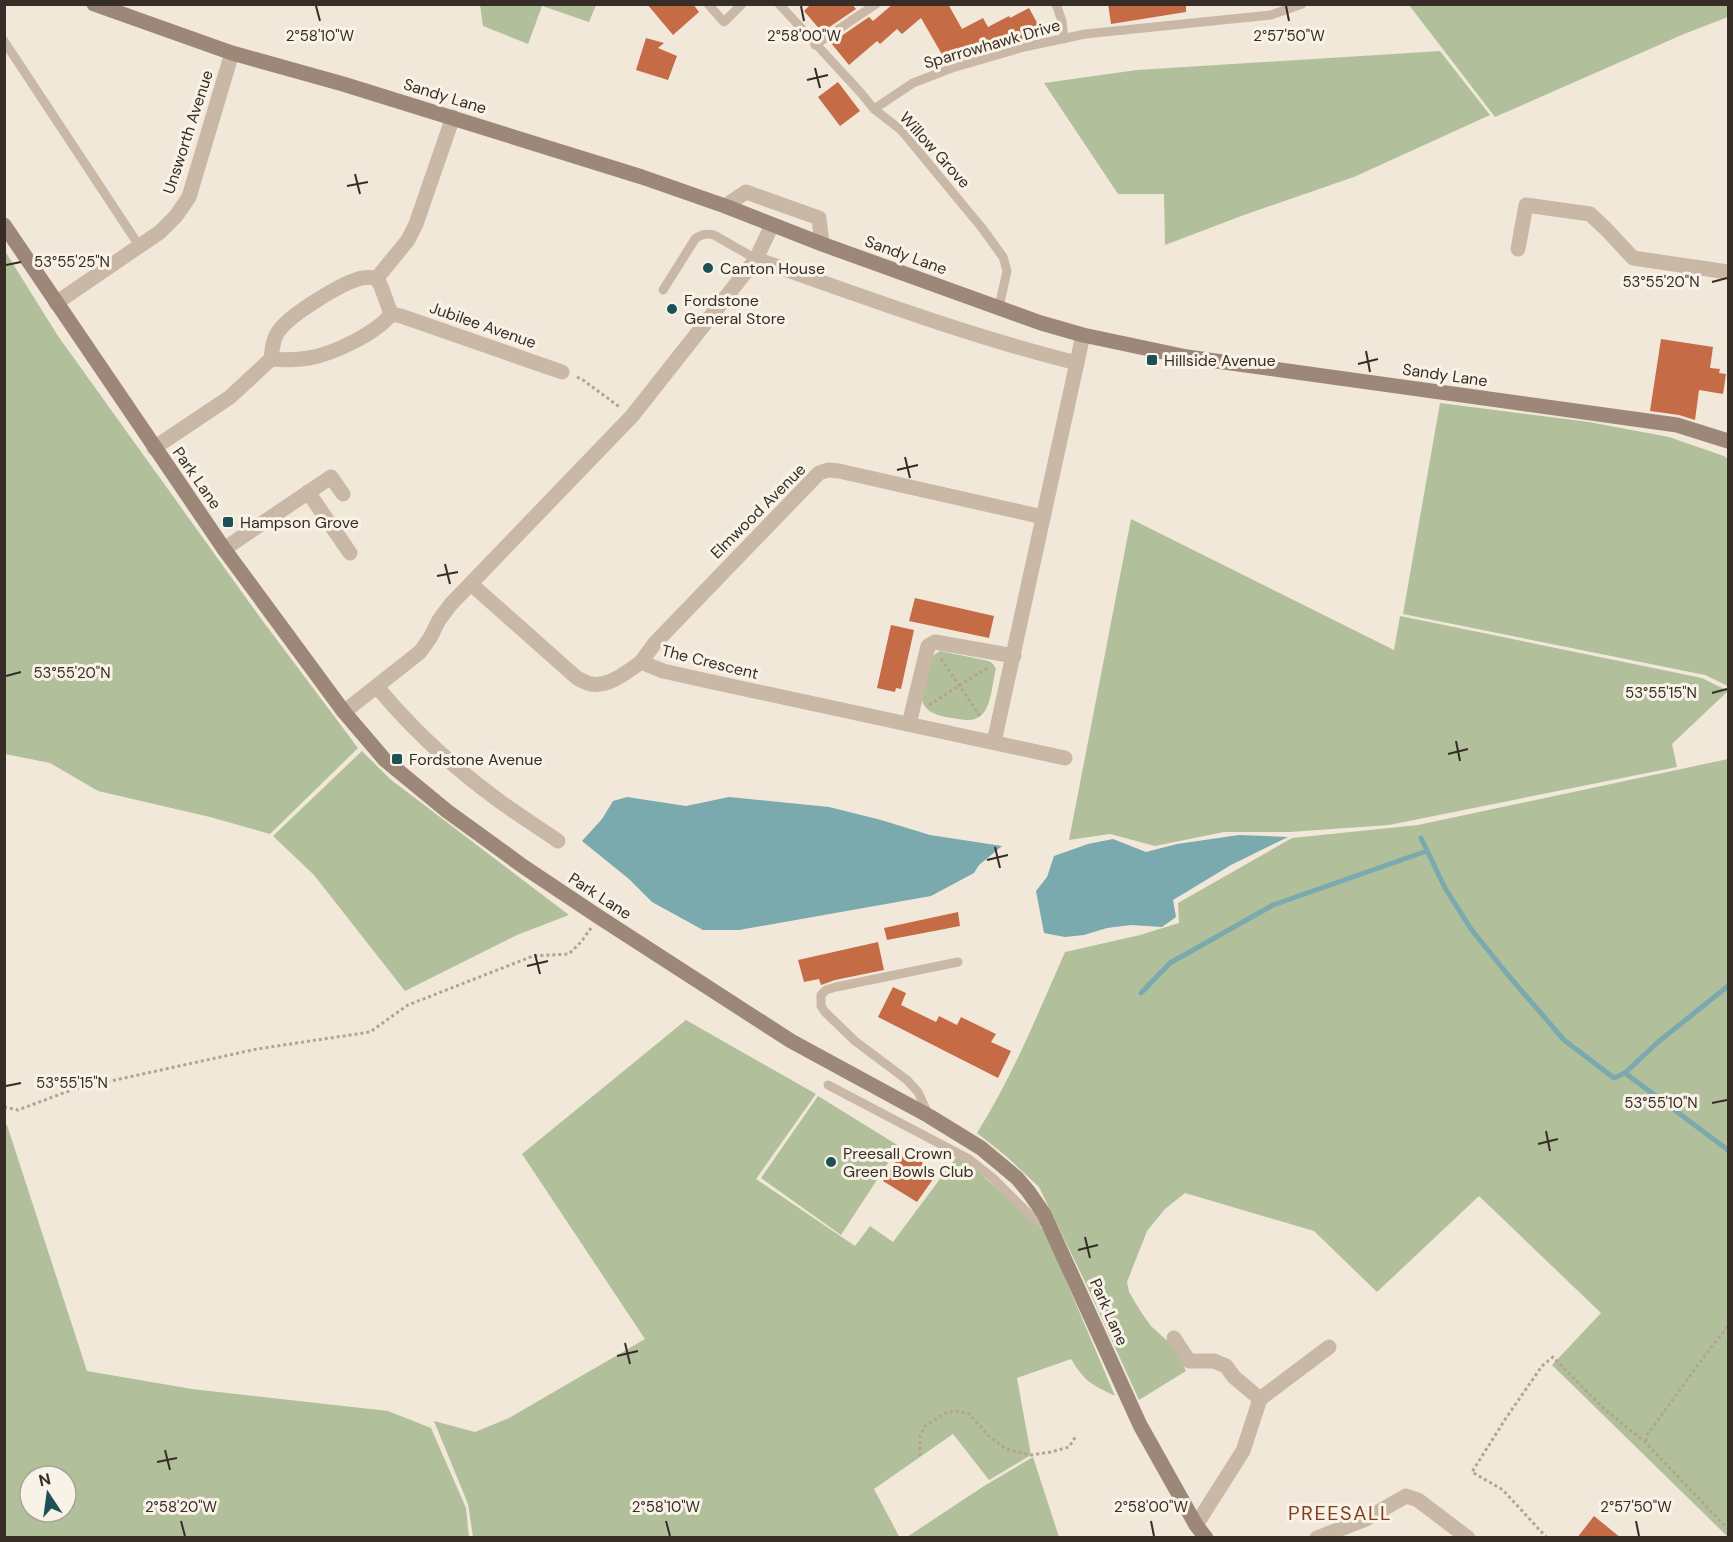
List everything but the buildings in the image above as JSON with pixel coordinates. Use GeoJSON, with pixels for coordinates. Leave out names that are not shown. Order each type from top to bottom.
{"type":"FeatureCollection","features":[{"type":"Feature","properties":{"kind":"main road","name":"Sandy Lane"},"geometry":{"type":"LineString","coordinates":[[94,4],[232,53],[453,117],[642,177],[999,308],[1083,335],[1187,357],[1677,425],[1728,441]]}},
{"type":"Feature","properties":{"kind":"main road","name":"Park Lane"},"geometry":{"type":"LineString","coordinates":[[4,225],[224,549],[344,712],[385,760],[447,811],[524,867],[599,917],[791,1041],[930,1116],[981,1148],[1017,1178],[1044,1214],[1140,1425],[1196,1525],[1206,1538]]}},
{"type":"Feature","properties":{"kind":"street","name":"Unsworth Avenue"},"geometry":{"type":"LineString","coordinates":[[56,303],[140,247],[176,216],[189,197],[232,53]]}},
{"type":"Feature","properties":{"kind":"street"},"geometry":{"type":"LineString","coordinates":[[377,278],[408,240],[416,224],[453,117]]}},
{"type":"Feature","properties":{"kind":"street"},"geometry":{"type":"LineString","coordinates":[[725,206],[746,192],[819,218],[822,244]]}},
{"type":"Feature","properties":{"kind":"street"},"geometry":{"type":"LineString","coordinates":[[1518,249],[1526,205],[1590,214],[1633,258],[1728,272]]}},
{"type":"Feature","properties":{"kind":"street"},"geometry":{"type":"LineString","coordinates":[[344,712],[420,652],[439,620],[471,584],[632,416],[756,259],[772,225]]}},
{"type":"Feature","properties":{"kind":"street"},"geometry":{"type":"LineString","coordinates":[[756,259],[889,306],[1041,354],[1077,363]]}},
{"type":"Feature","properties":{"kind":"street"},"geometry":{"type":"LineString","coordinates":[[154,448],[230,397],[271,359],[273,343],[279,331],[312,303],[349,282],[364,277],[377,278]]}},
{"type":"Feature","properties":{"kind":"street"},"geometry":{"type":"LineString","coordinates":[[271,359],[311,358],[331,351],[384,323],[391,314],[377,278]]}},
{"type":"Feature","properties":{"kind":"street","name":"Jubilee Avenue"},"geometry":{"type":"LineString","coordinates":[[391,314],[562,372]]}},
{"type":"Feature","properties":{"kind":"street"},"geometry":{"type":"LineString","coordinates":[[994,742],[1083,335]]}},
{"type":"Feature","properties":{"kind":"street","name":"Elmwood Avenue"},"geometry":{"type":"LineString","coordinates":[[641,662],[655,643],[819,473],[828,470],[839,471],[1043,517]]}},
{"type":"Feature","properties":{"kind":"street"},"geometry":{"type":"LineString","coordinates":[[224,549],[331,477],[343,494]]}},
{"type":"Feature","properties":{"kind":"street"},"geometry":{"type":"LineString","coordinates":[[308,492],[350,552]]}},
{"type":"Feature","properties":{"kind":"street","name":"The Crescent"},"geometry":{"type":"LineString","coordinates":[[471,584],[577,678],[590,684],[604,684],[618,678],[641,662],[663,671],[1065,758]]}},
{"type":"Feature","properties":{"kind":"street"},"geometry":{"type":"LineString","coordinates":[[909,724],[928,646],[935,642],[1014,656]]}},
{"type":"Feature","properties":{"kind":"street"},"geometry":{"type":"LineString","coordinates":[[377,687],[417,731],[453,764],[497,799],[558,841]]}},
{"type":"Feature","properties":{"kind":"street"},"geometry":{"type":"LineString","coordinates":[[1173,1338],[1189,1361],[1214,1361],[1226,1366],[1234,1377],[1260,1399]]}},
{"type":"Feature","properties":{"kind":"street"},"geometry":{"type":"LineString","coordinates":[[1196,1525],[1243,1451],[1260,1399],[1329,1347]]}},
{"type":"Feature","properties":{"kind":"street"},"geometry":{"type":"LineString","coordinates":[[1317,1538],[1366,1519],[1406,1496],[1418,1500],[1468,1538]]}},
{"type":"Feature","properties":{"kind":"lane"},"geometry":{"type":"LineString","coordinates":[[708,4],[724,22],[742,4]]}},
{"type":"Feature","properties":{"kind":"lane","name":"Willow Grove"},"geometry":{"type":"LineString","coordinates":[[779,4],[874,109],[901,130],[994,244],[1003,257],[1007,271],[999,308]]}},
{"type":"Feature","properties":{"kind":"lane"},"geometry":{"type":"LineString","coordinates":[[815,45],[876,4]]}},
{"type":"Feature","properties":{"kind":"lane"},"geometry":{"type":"LineString","coordinates":[[1056,4],[1062,21],[1064,39]]}},
{"type":"Feature","properties":{"kind":"lane","name":"Sparrowhawk Drive"},"geometry":{"type":"LineString","coordinates":[[874,109],[913,83],[952,68],[1024,47],[1085,34],[1271,15],[1302,4]]}},
{"type":"Feature","properties":{"kind":"lane"},"geometry":{"type":"LineString","coordinates":[[4,41],[140,247]]}},
{"type":"Feature","properties":{"kind":"lane"},"geometry":{"type":"LineString","coordinates":[[663,290],[699,235],[714,235],[756,259]]}},
{"type":"Feature","properties":{"kind":"lane"},"geometry":{"type":"LineString","coordinates":[[930,1116],[918,1092],[907,1080],[855,1041],[825,1012],[821,1005],[821,995],[826,990],[836,987],[957,962]]}},
{"type":"Feature","properties":{"kind":"lane"},"geometry":{"type":"LineString","coordinates":[[828,1086],[969,1159],[993,1178],[1032,1217],[1050,1226]]}},
{"type":"Feature","properties":{"kind":"path"},"geometry":{"type":"LineString","coordinates":[[562,372],[583,380],[632,416]]}},
{"type":"Feature","properties":{"kind":"path"},"geometry":{"type":"LineString","coordinates":[[937,652],[980,717]]}},
{"type":"Feature","properties":{"kind":"path"},"geometry":{"type":"LineString","coordinates":[[925,708],[993,664]]}},
{"type":"Feature","properties":{"kind":"path"},"geometry":{"type":"LineString","coordinates":[[4,1107],[18,1110],[74,1089],[258,1049],[370,1032],[408,1005],[418,1001],[533,956],[569,954],[599,917]]}},
{"type":"Feature","properties":{"kind":"path"},"geometry":{"type":"LineString","coordinates":[[1646,1442],[1647,1435],[1728,1326]]}},
{"type":"Feature","properties":{"kind":"path"},"geometry":{"type":"LineString","coordinates":[[1547,1538],[1503,1491],[1472,1473],[1506,1418],[1542,1366],[1552,1357],[1603,1408],[1646,1442],[1728,1529]]}},
{"type":"Feature","properties":{"kind":"path"},"geometry":{"type":"LineString","coordinates":[[920,1456],[920,1436],[925,1426],[947,1412],[968,1413],[989,1436],[1006,1449],[1031,1455],[1068,1447],[1076,1436]]}},
{"type":"Feature","properties":{"kind":"green space"},"geometry":{"type":"Polygon","coordinates":[[[480,4],[596,5],[589,22],[542,6],[528,44],[483,26],[480,4]]]}},
{"type":"Feature","properties":{"kind":"green space"},"geometry":{"type":"Polygon","coordinates":[[[1728,4],[1728,17],[1495,117],[1409,5],[1728,4]]]}},
{"type":"Feature","properties":{"kind":"green space"},"geometry":{"type":"Polygon","coordinates":[[[1440,51],[1490,115],[1354,177],[1165,245],[1164,194],[1118,194],[1044,83],[1137,70],[1440,51]]]}},
{"type":"Feature","properties":{"kind":"green space"},"geometry":{"type":"Polygon","coordinates":[[[5,251],[58,336],[259,616],[358,748],[270,834],[210,817],[98,791],[50,763],[5,754],[5,251]]]}},
{"type":"Feature","properties":{"kind":"green space"},"geometry":{"type":"Polygon","coordinates":[[[1440,403],[1589,422],[1669,437],[1728,459],[1728,686],[1705,675],[1403,614],[1440,403]]]}},
{"type":"Feature","properties":{"kind":"green space"},"geometry":{"type":"Polygon","coordinates":[[[1131,519],[1394,650],[1400,616],[1702,678],[1728,691],[1672,744],[1677,767],[1389,825],[1290,832],[1224,832],[1155,846],[1110,834],[1069,840],[1131,519]]]}},
{"type":"Feature","properties":{"kind":"green space"},"geometry":{"type":"Polygon","coordinates":[[[940,651],[989,661],[993,664],[996,669],[989,703],[981,716],[965,720],[938,715],[927,709],[922,698],[932,659],[940,651]]]}},
{"type":"Feature","properties":{"kind":"green space"},"geometry":{"type":"Polygon","coordinates":[[[362,751],[390,779],[569,915],[517,935],[405,991],[314,875],[273,836],[362,751]]]}},
{"type":"Feature","properties":{"kind":"green space"},"geometry":{"type":"Polygon","coordinates":[[[1728,759],[1728,1537],[1552,1365],[1601,1313],[1479,1196],[1377,1292],[1314,1231],[1185,1193],[1165,1209],[1147,1231],[1127,1282],[1129,1292],[1141,1312],[1151,1326],[1176,1349],[1186,1371],[1139,1400],[1039,1187],[977,1133],[1014,1067],[1065,952],[1140,935],[1179,923],[1178,903],[1292,838],[1418,825],[1728,759]]]}},
{"type":"Feature","properties":{"kind":"green space"},"geometry":{"type":"Polygon","coordinates":[[[686,1020],[816,1094],[756,1179],[855,1246],[870,1226],[893,1242],[957,1156],[981,1174],[1045,1231],[1115,1396],[1089,1382],[1071,1359],[1017,1378],[1031,1455],[989,1480],[953,1434],[874,1489],[900,1538],[473,1537],[468,1504],[434,1421],[475,1432],[509,1418],[645,1339],[522,1154],[686,1020]]]}},
{"type":"Feature","properties":{"kind":"green space","name":"Preesall Crown Green Bowls Club"},"geometry":{"type":"Polygon","coordinates":[[[818,1096],[899,1146],[841,1235],[761,1178],[818,1096]]]}},
{"type":"Feature","properties":{"kind":"green space"},"geometry":{"type":"Polygon","coordinates":[[[7,1125],[87,1371],[192,1389],[388,1411],[431,1428],[466,1508],[469,1537],[5,1537],[4,1126],[7,1125]]]}},
{"type":"Feature","properties":{"kind":"green space"},"geometry":{"type":"Polygon","coordinates":[[[1033,1457],[1059,1537],[907,1537],[984,1486],[1033,1457]]]}},
{"type":"Feature","properties":{"kind":"water"},"geometry":{"type":"Polygon","coordinates":[[[627,797],[686,806],[729,797],[829,807],[930,835],[1002,846],[979,865],[974,873],[931,896],[739,930],[703,930],[652,902],[629,879],[582,841],[602,819],[613,801],[627,797]]]}},
{"type":"Feature","properties":{"kind":"water"},"geometry":{"type":"Polygon","coordinates":[[[1239,835],[1288,837],[1231,865],[1173,900],[1176,917],[1162,927],[1131,925],[1065,937],[1044,933],[1036,891],[1047,877],[1054,856],[1088,844],[1113,839],[1146,852],[1177,844],[1239,835]]]}},
{"type":"Feature","properties":{"kind":"waterway"},"geometry":{"type":"LineString","coordinates":[[1421,838],[1445,888],[1471,929],[1564,1040],[1614,1078],[1625,1073],[1728,1150]]}},
{"type":"Feature","properties":{"kind":"waterway"},"geometry":{"type":"LineString","coordinates":[[1141,993],[1170,963],[1273,905],[1427,851]]}},
{"type":"Feature","properties":{"kind":"waterway"},"geometry":{"type":"LineString","coordinates":[[1625,1073],[1658,1042],[1728,986]]}},
{"type":"Feature","properties":{"kind":"place","name":"Canton House"},"geometry":{"type":"Point","coordinates":[708,268]}},
{"type":"Feature","properties":{"kind":"place","name":"Fordstone General Store"},"geometry":{"type":"Point","coordinates":[672,309]}},
{"type":"Feature","properties":{"kind":"place","name":"Hillside Avenue"},"geometry":{"type":"Point","coordinates":[1152,360]}},
{"type":"Feature","properties":{"kind":"place","name":"Hampson Grove"},"geometry":{"type":"Point","coordinates":[228,522]}},
{"type":"Feature","properties":{"kind":"place","name":"Fordstone Avenue"},"geometry":{"type":"Point","coordinates":[397,759]}},
{"type":"Feature","properties":{"kind":"place","name":"Preesall Crown Green Bowls Club"},"geometry":{"type":"Point","coordinates":[831,1162]}},
{"type":"Feature","properties":{"kind":"district","name":"PREESALL"},"geometry":{"type":"Point","coordinates":[1340,1513]}}]}
